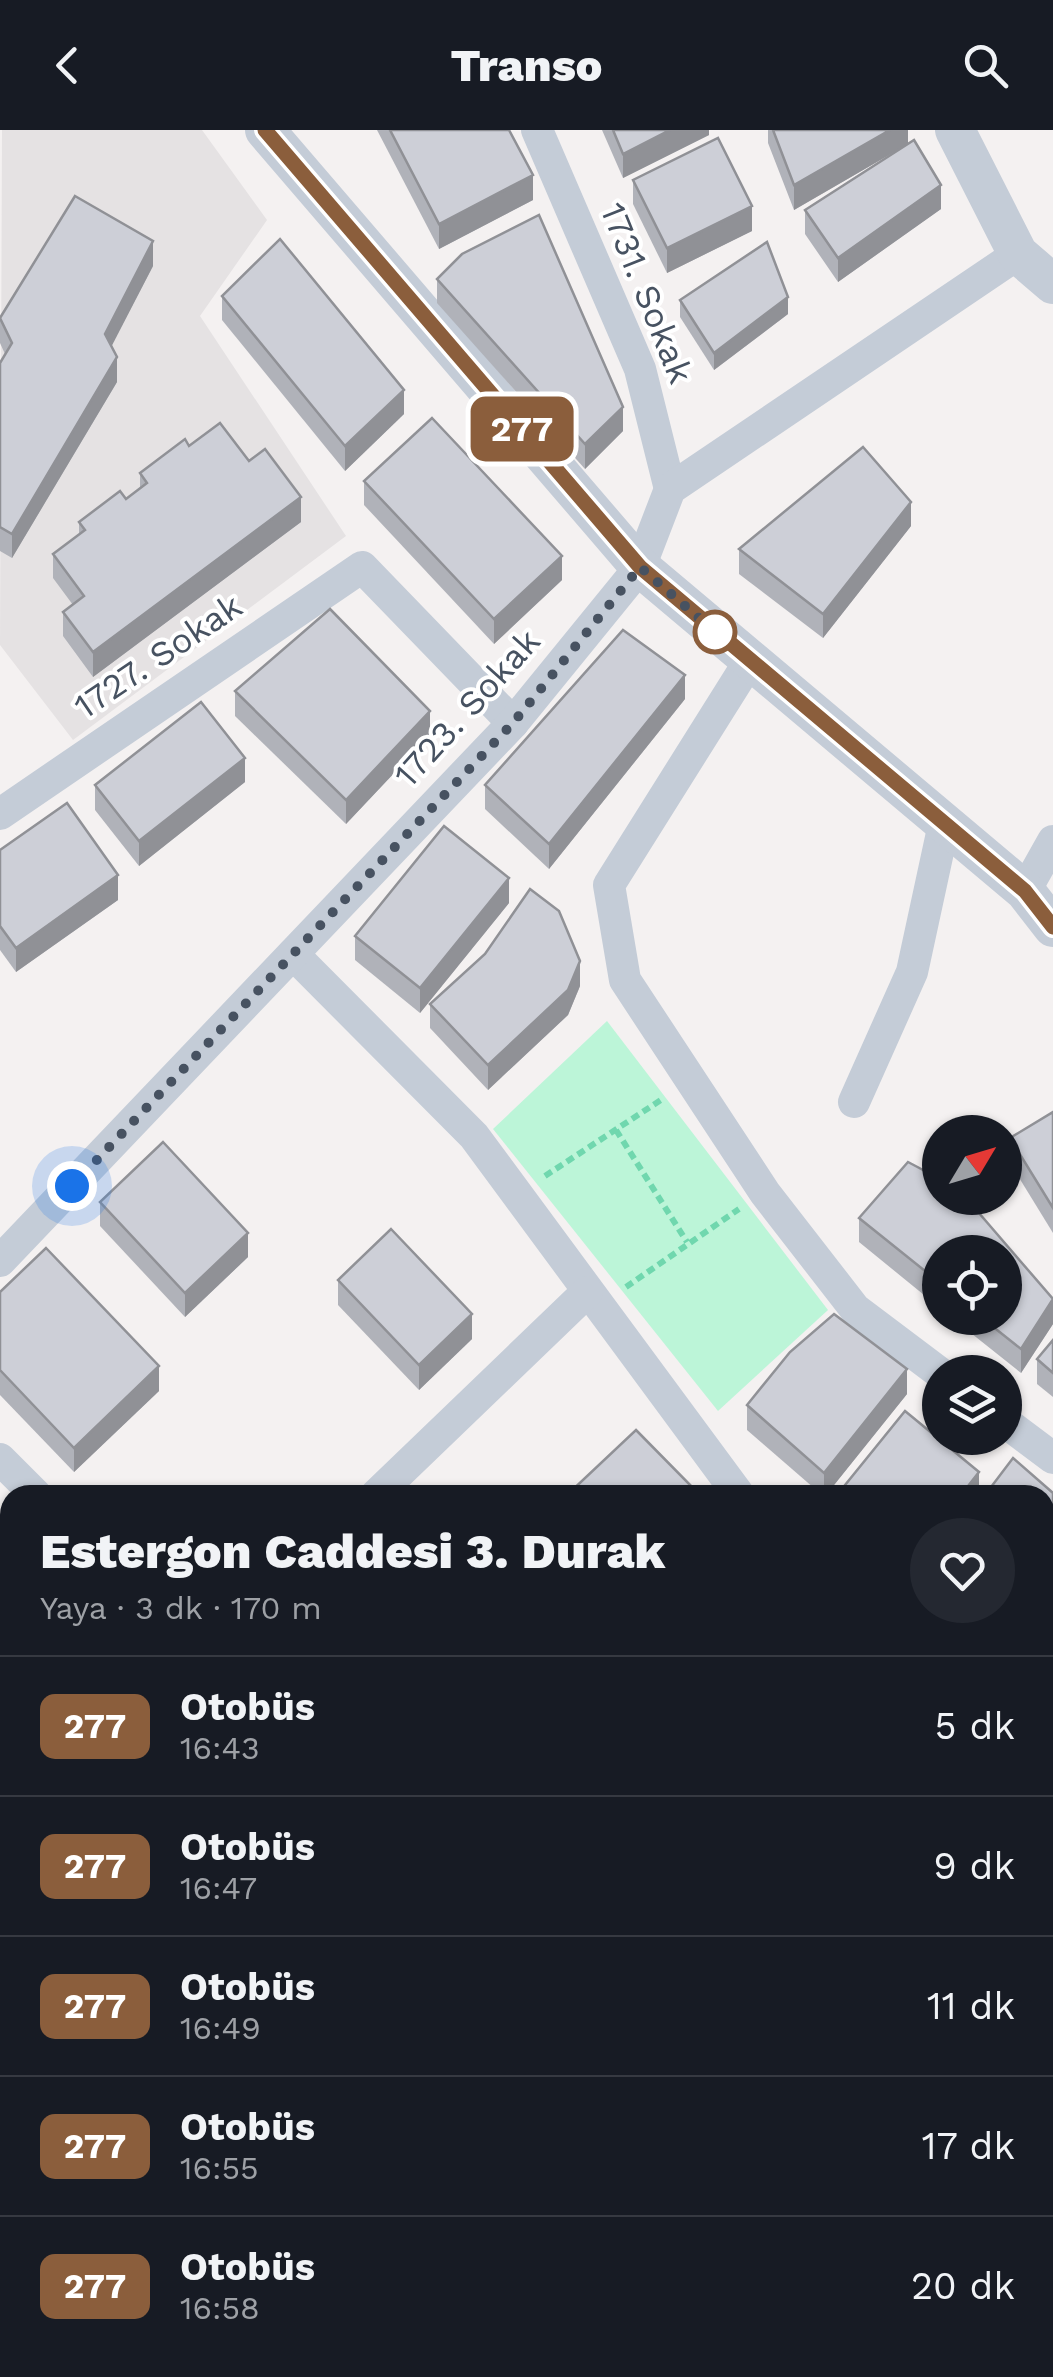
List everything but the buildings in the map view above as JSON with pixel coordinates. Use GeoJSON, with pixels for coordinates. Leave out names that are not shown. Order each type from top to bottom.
{"type":"FeatureCollection","features":[{"type":"Feature","properties":{"kind":"street"},"geometry":{"type":"LineString","coordinates":[[266,130],[640,567],[1025,891],[1053,927]]}},
{"type":"Feature","properties":{"kind":"street","name":"1731. Sokak"},"geometry":{"type":"LineString","coordinates":[[537,130],[640,369],[670,489]]}},
{"type":"Feature","properties":{"kind":"street"},"geometry":{"type":"LineString","coordinates":[[954,130],[1018,254],[1053,284]]}},
{"type":"Feature","properties":{"kind":"street"},"geometry":{"type":"LineString","coordinates":[[670,489],[1018,254]]}},
{"type":"Feature","properties":{"kind":"street","name":"1723. Sokak"},"geometry":{"type":"LineString","coordinates":[[0,1260],[513,723],[640,567],[670,489]]}},
{"type":"Feature","properties":{"kind":"street","name":"1727. Sokak"},"geometry":{"type":"LineString","coordinates":[[0,814],[362,567],[513,723]]}},
{"type":"Feature","properties":{"kind":"street"},"geometry":{"type":"LineString","coordinates":[[749,662],[609,885],[625,980],[766,1193],[855,1310],[922,1360]]}},
{"type":"Feature","properties":{"kind":"street"},"geometry":{"type":"LineString","coordinates":[[854,1102],[912,972],[944,824]]}},
{"type":"Feature","properties":{"kind":"street"},"geometry":{"type":"LineString","coordinates":[[1025,891],[1053,841]]}},
{"type":"Feature","properties":{"kind":"street"},"geometry":{"type":"LineString","coordinates":[[293,954],[474,1136],[732,1485]]}},
{"type":"Feature","properties":{"kind":"street"},"geometry":{"type":"LineString","coordinates":[[387,1485],[593,1300]]}},
{"type":"Feature","properties":{"kind":"street"},"geometry":{"type":"LineString","coordinates":[[1022,1435],[1053,1458]]}},
{"type":"Feature","properties":{"kind":"street"},"geometry":{"type":"LineString","coordinates":[[0,1459],[26,1485]]}},
{"type":"Feature","properties":{"kind":"path"},"geometry":{"type":"LineString","coordinates":[[516,1194],[690,1081]]}},
{"type":"Feature","properties":{"kind":"path"},"geometry":{"type":"LineString","coordinates":[[616,1130],[687,1242]]}},
{"type":"Feature","properties":{"kind":"path"},"geometry":{"type":"LineString","coordinates":[[593,1300],[766,1193]]}},
{"type":"Feature","properties":{"kind":"shaded area"},"geometry":{"type":"Polygon","coordinates":[[[2,130],[202,130],[267,220],[200,316],[346,536],[73,740],[0,645],[2,130]]]}},
{"type":"Feature","properties":{"kind":"green space"},"geometry":{"type":"Polygon","coordinates":[[[607,1021],[828,1310],[718,1411],[493,1129],[607,1021]]]}},
{"type":"Feature","properties":{"kind":"bus line","name":"277"},"geometry":{"type":"LineString","coordinates":[[265,130],[640,567],[1025,891],[1053,927]]}},
{"type":"Feature","properties":{"kind":"route"},"geometry":{"type":"LineString","coordinates":[[72,1186],[513,723],[640,567],[722,638],[715,632]]}}]}
